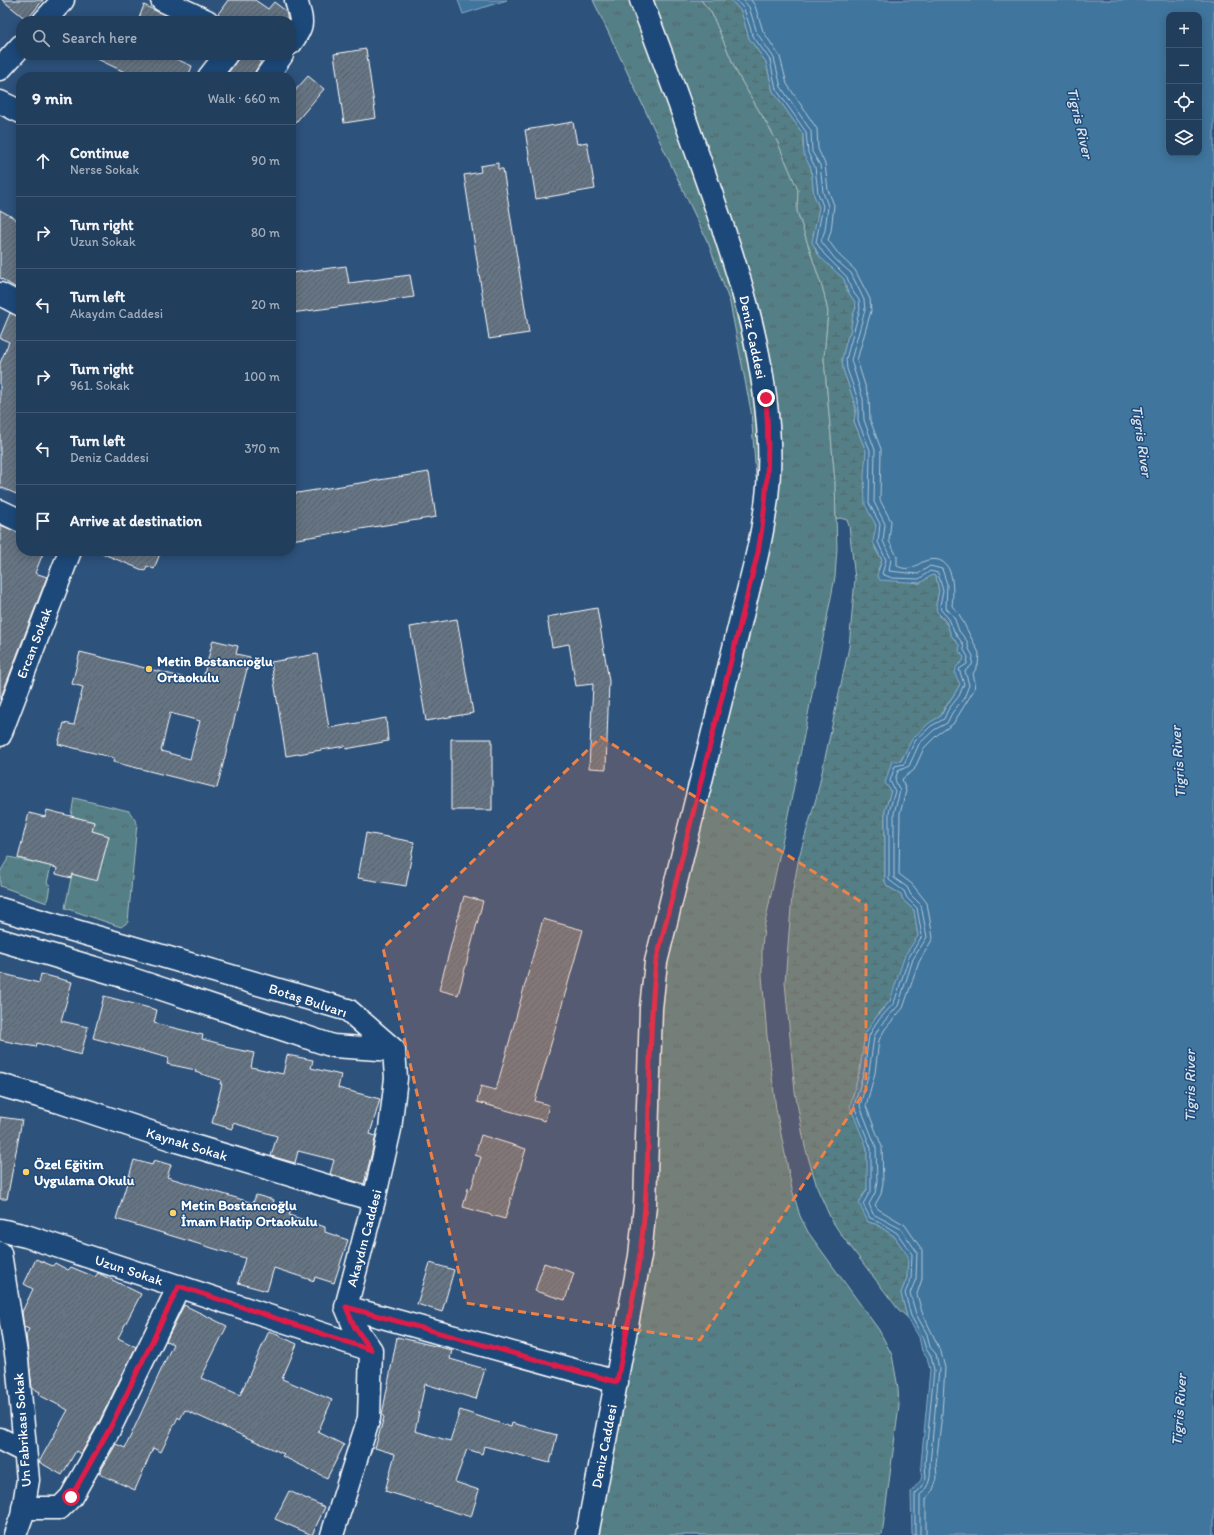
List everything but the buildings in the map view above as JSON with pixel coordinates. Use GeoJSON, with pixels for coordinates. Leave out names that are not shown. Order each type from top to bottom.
{"type":"FeatureCollection","features":[{"type":"Feature","properties":{"kind":"street"},"geometry":{"type":"LineString","coordinates":[[49,16],[63,0]]}},
{"type":"Feature","properties":{"kind":"street"},"geometry":{"type":"LineString","coordinates":[[162,0],[196,16]]}},
{"type":"Feature","properties":{"kind":"street"},"geometry":{"type":"LineString","coordinates":[[296,0],[301,19],[301,30],[296,36]]}},
{"type":"Feature","properties":{"kind":"street","name":"Deniz Caddesi"},"geometry":{"type":"LineString","coordinates":[[587,1535],[640,1256],[645,1204],[651,1008],[656,962],[758,552],[765,515],[769,444],[766,398],[745,297],[720,216],[641,0]]}},
{"type":"Feature","properties":{"kind":"street"},"geometry":{"type":"LineString","coordinates":[[0,69],[16,51]]}},
{"type":"Feature","properties":{"kind":"street"},"geometry":{"type":"LineString","coordinates":[[213,72],[222,60]]}},
{"type":"Feature","properties":{"kind":"street"},"geometry":{"type":"LineString","coordinates":[[270,72],[278,60]]}},
{"type":"Feature","properties":{"kind":"street"},"geometry":{"type":"LineString","coordinates":[[0,102],[16,110]]}},
{"type":"Feature","properties":{"kind":"street"},"geometry":{"type":"LineString","coordinates":[[0,512],[16,519]]}},
{"type":"Feature","properties":{"kind":"street","name":"Ercan Sokak"},"geometry":{"type":"LineString","coordinates":[[1,728],[68,556]]}},
{"type":"Feature","properties":{"kind":"street","name":"Botaş Bulvarı"},"geometry":{"type":"LineString","coordinates":[[0,909],[348,1010],[394,1050]]}},
{"type":"Feature","properties":{"kind":"street"},"geometry":{"type":"LineString","coordinates":[[0,940],[129,978],[333,1046],[394,1050]]}},
{"type":"Feature","properties":{"kind":"street","name":"Akaydın Caddesi"},"geometry":{"type":"LineString","coordinates":[[371,1350],[354,1326],[346,1307],[374,1200],[390,1129],[396,1078],[394,1050]]}},
{"type":"Feature","properties":{"kind":"street","name":"Kaynak Sokak"},"geometry":{"type":"LineString","coordinates":[[0,1085],[177,1141],[374,1200]]}},
{"type":"Feature","properties":{"kind":"street","name":"Uzun Sokak"},"geometry":{"type":"LineString","coordinates":[[0,1230],[26,1236],[371,1350]]}},
{"type":"Feature","properties":{"kind":"street","name":"Un Fabrikası Sokak"},"geometry":{"type":"LineString","coordinates":[[0,1253],[17,1360],[23,1412],[24,1451],[28,1480],[23,1508],[15,1535]]}},
{"type":"Feature","properties":{"kind":"street"},"geometry":{"type":"LineString","coordinates":[[23,1508],[60,1508],[71,1497],[110,1428],[179,1286]]}},
{"type":"Feature","properties":{"kind":"street"},"geometry":{"type":"LineString","coordinates":[[346,1307],[617,1382]]}},
{"type":"Feature","properties":{"kind":"street"},"geometry":{"type":"LineString","coordinates":[[332,1535],[370,1418],[371,1350]]}},
{"type":"Feature","properties":{"kind":"street"},"geometry":{"type":"LineString","coordinates":[[0,1440],[24,1451]]}},
{"type":"Feature","properties":{"kind":"highlighted area"},"geometry":{"type":"Polygon","coordinates":[[[601,737],[866,905],[866,1090],[700,1340],[466,1303],[383,948],[601,737]]]}},
{"type":"Feature","properties":{"kind":"green space"},"geometry":{"type":"Polygon","coordinates":[[[593,0],[701,0],[711,12],[738,75],[777,141],[798,190],[797,211],[824,293],[828,312],[824,358],[835,481],[837,548],[835,577],[792,796],[764,928],[762,975],[767,1036],[776,1109],[792,1189],[800,1216],[808,1232],[879,1330],[892,1355],[898,1388],[899,1406],[882,1535],[587,1535],[640,1256],[651,1008],[758,552],[747,549],[757,490],[751,411],[730,303],[709,245],[593,0]]]}},
{"type":"Feature","properties":{"kind":"green space"},"geometry":{"type":"Polygon","coordinates":[[[701,0],[731,0],[741,11],[749,38],[766,62],[773,91],[803,134],[803,147],[811,168],[814,195],[819,207],[816,228],[813,234],[816,252],[844,279],[847,290],[855,302],[856,308],[842,359],[843,369],[856,409],[854,421],[866,451],[865,495],[876,526],[875,548],[882,560],[878,570],[911,582],[920,583],[932,575],[936,576],[939,591],[936,605],[940,616],[948,626],[951,635],[960,646],[961,654],[964,657],[964,661],[960,664],[958,678],[960,684],[941,716],[922,730],[915,738],[887,785],[891,791],[885,811],[885,881],[887,886],[901,894],[903,900],[914,910],[918,936],[890,1001],[880,1011],[865,1034],[860,1070],[852,1098],[867,1148],[868,1181],[867,1190],[862,1196],[868,1222],[876,1224],[894,1236],[909,1256],[907,1278],[901,1293],[907,1317],[898,1309],[840,1233],[831,1219],[818,1190],[805,1147],[795,1092],[785,982],[792,895],[799,857],[817,795],[849,647],[855,579],[849,526],[847,520],[840,518],[836,519],[835,481],[824,358],[828,312],[824,293],[797,211],[798,190],[777,141],[738,75],[711,12],[701,0]]]}},
{"type":"Feature","properties":{"kind":"green space"},"geometry":{"type":"Polygon","coordinates":[[[74,798],[129,811],[137,823],[128,922],[121,927],[65,908],[72,874],[97,880],[109,836],[92,831],[94,822],[71,816],[74,798]]]}},
{"type":"Feature","properties":{"kind":"green space"},"geometry":{"type":"Polygon","coordinates":[[[9,857],[51,866],[47,883],[50,885],[47,903],[0,886],[0,872],[9,857]]]}},
{"type":"Feature","properties":{"kind":"water"},"geometry":{"type":"Polygon","coordinates":[[[458,0],[507,0],[463,14],[458,0]]]}},
{"type":"Feature","properties":{"kind":"water","name":"Tigris River"},"geometry":{"type":"Polygon","coordinates":[[[731,0],[1214,0],[1214,1535],[912,1535],[911,1492],[919,1482],[922,1475],[921,1464],[930,1370],[927,1357],[922,1351],[919,1337],[907,1317],[901,1293],[907,1278],[908,1256],[894,1236],[876,1224],[868,1222],[859,1203],[867,1190],[867,1148],[850,1106],[860,1070],[865,1034],[873,1021],[890,1001],[905,955],[918,936],[914,910],[903,900],[901,894],[887,886],[885,881],[885,811],[891,791],[885,783],[892,761],[901,761],[912,739],[929,723],[941,716],[960,684],[955,674],[956,667],[963,661],[964,657],[959,651],[960,646],[951,635],[946,621],[937,612],[936,605],[939,591],[936,576],[932,575],[920,583],[880,580],[877,575],[882,560],[873,542],[876,525],[865,505],[864,476],[866,451],[854,421],[856,409],[843,369],[842,359],[856,308],[855,302],[847,290],[844,279],[820,257],[812,242],[819,207],[814,195],[811,168],[804,155],[803,134],[773,91],[766,62],[749,38],[741,11],[731,0]]]}},
{"type":"Feature","properties":{"kind":"place","name":"Metin Bostancıoğlu Ortaokulu"},"geometry":{"type":"Point","coordinates":[149,669]}},
{"type":"Feature","properties":{"kind":"place","name":"Özel Eğitim Uygulama Okulu"},"geometry":{"type":"Point","coordinates":[26,1172]}},
{"type":"Feature","properties":{"kind":"place","name":"Metin Bostancıoğlu İmam Hatip Ortaokulu"},"geometry":{"type":"Point","coordinates":[173,1213]}},
{"type":"Feature","properties":{"kind":"route"},"geometry":{"type":"LineString","coordinates":[[71,1497],[110,1428],[179,1286],[371,1350],[354,1326],[346,1307],[617,1382],[640,1256],[645,1204],[651,1008],[656,962],[758,552],[765,515],[768,481],[769,444],[766,398]]}}]}
